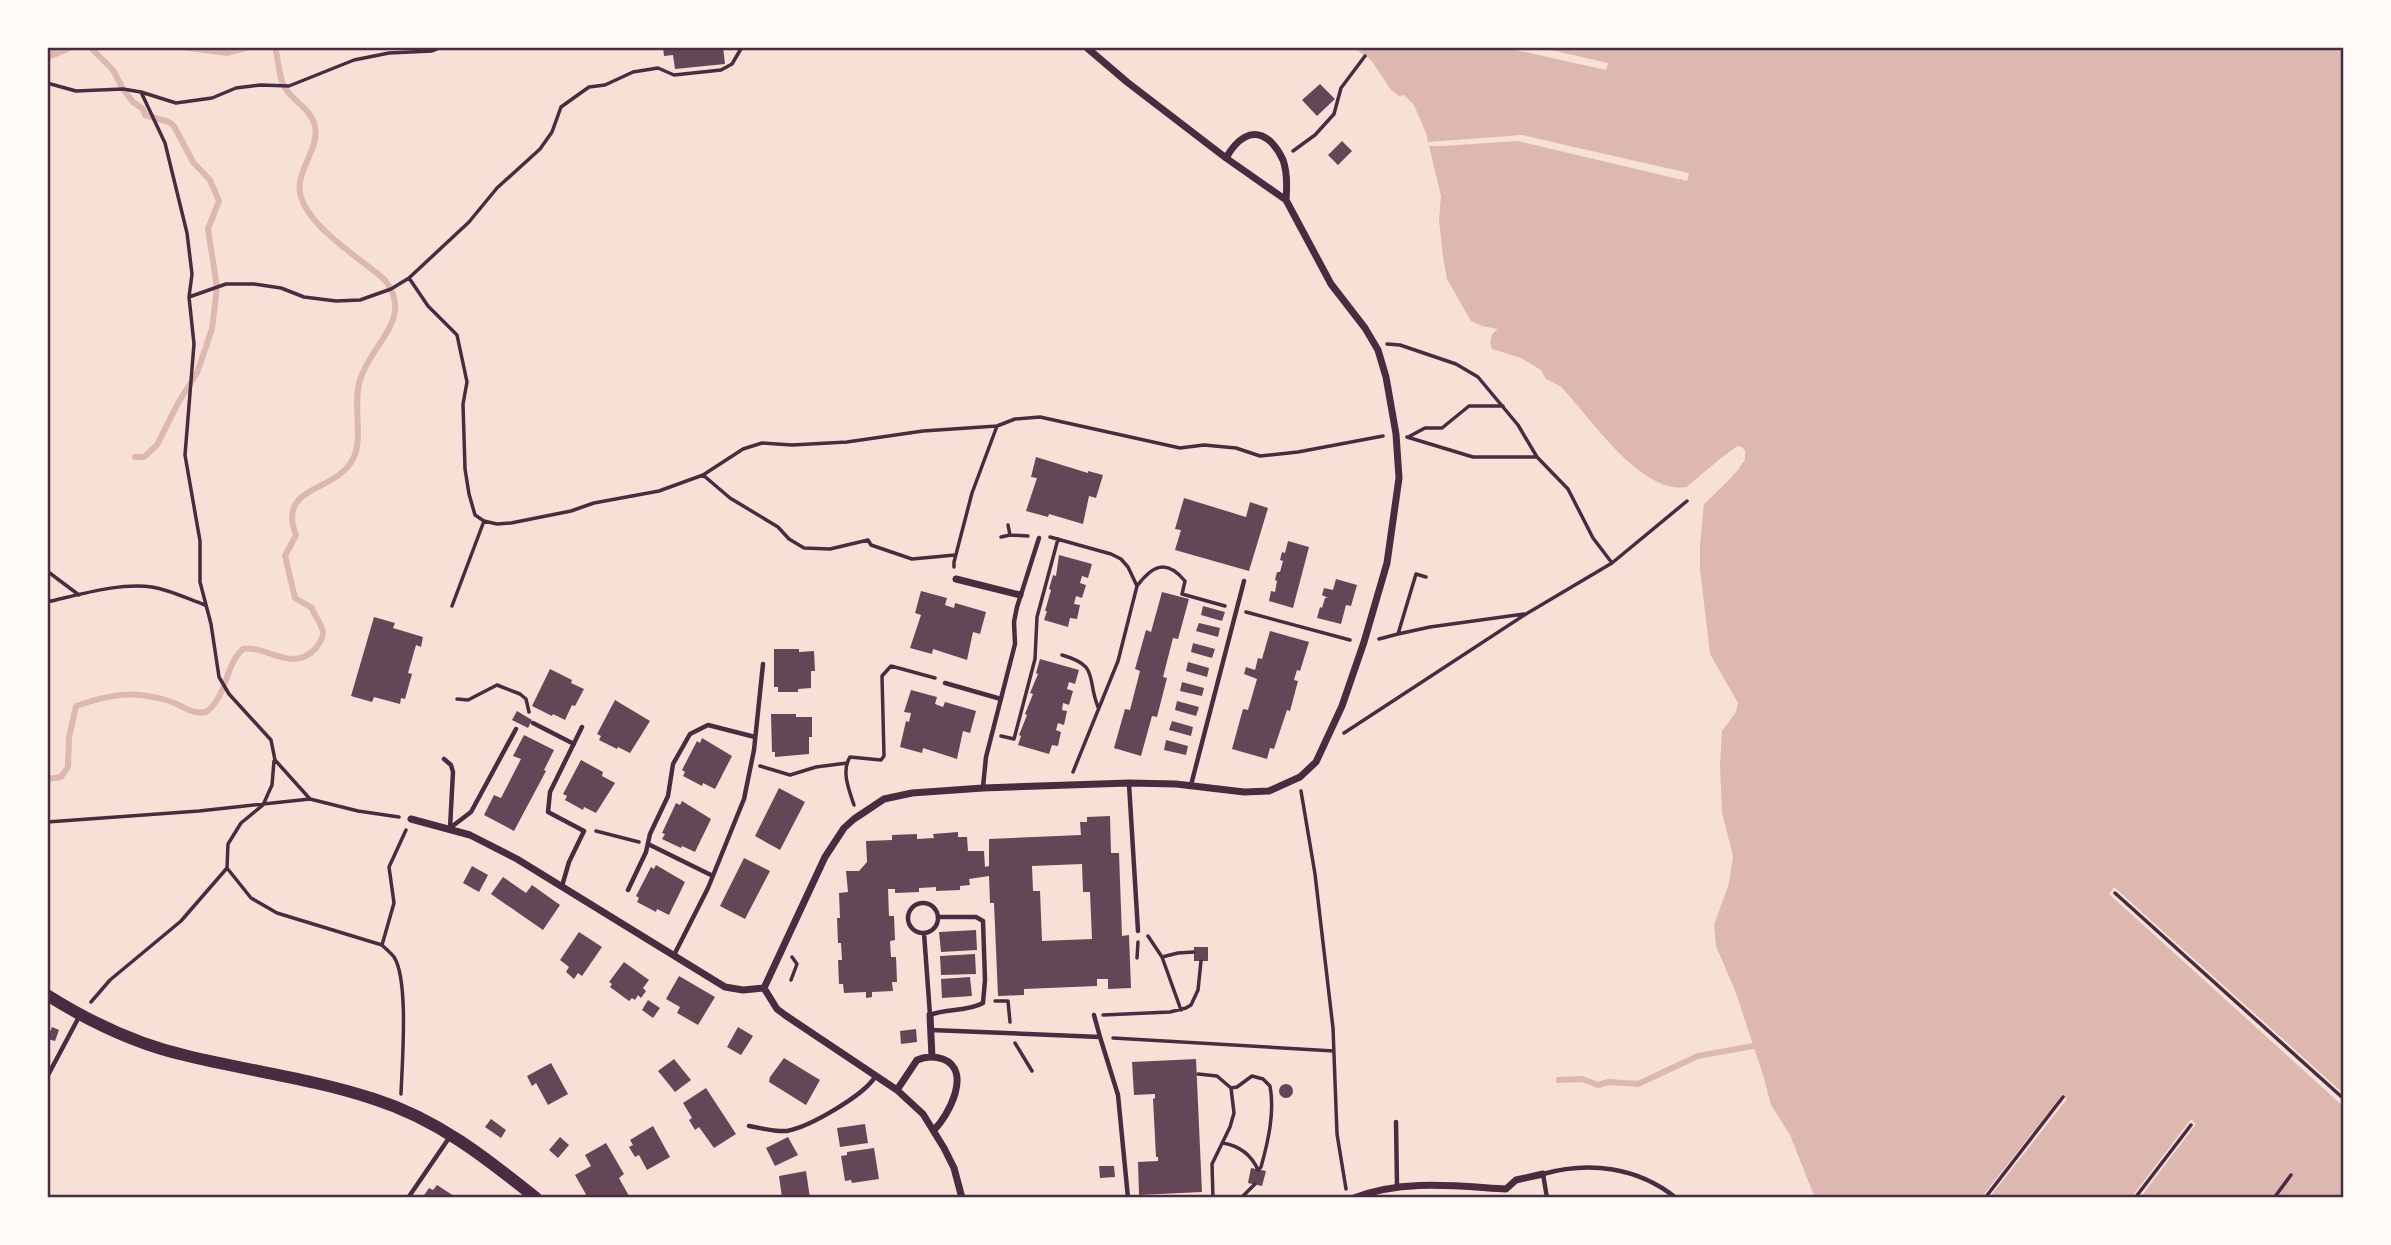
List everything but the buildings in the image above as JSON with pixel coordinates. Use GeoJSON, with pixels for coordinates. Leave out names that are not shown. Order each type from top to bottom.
{"type":"FeatureCollection","features":[{"type":"Feature","properties":{"kind":"main road"},"geometry":{"type":"LineString","coordinates":[[47,995],[120,1034],[186,1056],[318,1082],[400,1108],[451,1134],[482,1154],[536,1198]]}},
{"type":"Feature","properties":{"kind":"street"},"geometry":{"type":"LineString","coordinates":[[1086,47],[1226,158],[1286,200]]}},
{"type":"Feature","properties":{"kind":"street"},"geometry":{"type":"LineString","coordinates":[[764,988],[825,857],[844,828],[884,799],[983,788],[1072,784],[1191,785],[1269,791],[1300,777],[1316,762],[1329,739],[1364,642],[1390,552],[1399,478],[1396,434],[1386,377],[1374,343],[1331,284],[1286,200],[1282,158],[1265,137],[1252,134],[1242,137],[1226,158]]}},
{"type":"Feature","properties":{"kind":"street"},"geometry":{"type":"LineString","coordinates":[[956,579],[1020,595]]}},
{"type":"Feature","properties":{"kind":"street"},"geometry":{"type":"LineString","coordinates":[[411,819],[470,835],[562,886],[725,987],[743,990],[764,988]]}},
{"type":"Feature","properties":{"kind":"street"},"geometry":{"type":"LineString","coordinates":[[764,988],[777,1009],[897,1090],[923,1114],[954,1168],[962,1198]]}},
{"type":"Feature","properties":{"kind":"street"},"geometry":{"type":"LineString","coordinates":[[930,1015],[932,1056]]}},
{"type":"Feature","properties":{"kind":"street"},"geometry":{"type":"LineString","coordinates":[[897,1090],[917,1060],[932,1056],[948,1062],[955,1071],[957,1082],[954,1097],[944,1121],[934,1130]]}},
{"type":"Feature","properties":{"kind":"street"},"geometry":{"type":"LineString","coordinates":[[1352,1198],[1397,1186],[1440,1185],[1506,1193],[1516,1180],[1543,1174]]}},
{"type":"Feature","properties":{"kind":"lane"},"geometry":{"type":"LineString","coordinates":[[983,788],[984,766],[991,733],[1015,645],[1014,622],[1038,538]]}},
{"type":"Feature","properties":{"kind":"lane"},"geometry":{"type":"LineString","coordinates":[[1191,785],[1244,581]]}},
{"type":"Feature","properties":{"kind":"lane"},"geometry":{"type":"LineString","coordinates":[[673,956],[713,876],[744,799],[752,766],[763,664]]}},
{"type":"Feature","properties":{"kind":"lane"},"geometry":{"type":"LineString","coordinates":[[945,683],[1001,699]]}},
{"type":"Feature","properties":{"kind":"lane"},"geometry":{"type":"LineString","coordinates":[[533,723],[573,744]]}},
{"type":"Feature","properties":{"kind":"lane"},"geometry":{"type":"LineString","coordinates":[[628,890],[668,796],[673,764],[690,734],[708,725],[755,737]]}},
{"type":"Feature","properties":{"kind":"lane"},"geometry":{"type":"LineString","coordinates":[[562,886],[569,862],[584,831],[548,812],[550,792],[582,727]]}},
{"type":"Feature","properties":{"kind":"lane"},"geometry":{"type":"LineString","coordinates":[[450,828],[471,812],[516,729]]}},
{"type":"Feature","properties":{"kind":"lane"},"geometry":{"type":"LineString","coordinates":[[444,759],[451,765],[453,772],[450,828]]}},
{"type":"Feature","properties":{"kind":"lane"},"geometry":{"type":"LineString","coordinates":[[1129,783],[1139,931]]}},
{"type":"Feature","properties":{"kind":"lane"},"geometry":{"type":"LineString","coordinates":[[648,844],[713,876]]}},
{"type":"Feature","properties":{"kind":"lane"},"geometry":{"type":"LineString","coordinates":[[919,904],[928,904],[935,909],[938,917],[935,927],[924,933],[917,932],[909,924],[908,915],[912,908],[919,904]]}},
{"type":"Feature","properties":{"kind":"lane"},"geometry":{"type":"LineString","coordinates":[[924,933],[930,1015],[940,1011],[980,1006],[985,1000],[983,921],[976,917],[938,917]]}},
{"type":"Feature","properties":{"kind":"lane"},"geometry":{"type":"LineString","coordinates":[[47,1077],[80,1014]]}},
{"type":"Feature","properties":{"kind":"lane"},"geometry":{"type":"LineString","coordinates":[[1094,1015],[1118,1095],[1128,1198]]}},
{"type":"Feature","properties":{"kind":"lane"},"geometry":{"type":"LineString","coordinates":[[931,1030],[1100,1037]]}},
{"type":"Feature","properties":{"kind":"lane"},"geometry":{"type":"LineString","coordinates":[[749,1126],[788,1130],[804,1125],[856,1097],[875,1077]]}},
{"type":"Feature","properties":{"kind":"lane"},"geometry":{"type":"LineString","coordinates":[[1396,1122],[1397,1186]]}},
{"type":"Feature","properties":{"kind":"lane"},"geometry":{"type":"LineString","coordinates":[[408,1198],[451,1134]]}},
{"type":"Feature","properties":{"kind":"lane"},"geometry":{"type":"LineString","coordinates":[[1546,1198],[1543,1174],[1556,1170],[1590,1168],[1616,1169],[1643,1177],[1676,1198]]}},
{"type":"Feature","properties":{"kind":"path"},"geometry":{"type":"LineString","coordinates":[[47,83],[76,91],[123,89],[176,103],[212,98],[236,88],[289,86],[354,60],[389,53],[432,51],[442,47]]}},
{"type":"Feature","properties":{"kind":"path"},"geometry":{"type":"LineString","coordinates":[[189,298],[226,284],[281,288],[304,297],[336,301],[360,300],[391,289],[409,278],[469,222],[497,188],[540,149],[552,132],[561,107],[589,88],[605,85],[633,72],[658,68],[674,75],[721,70],[732,64],[742,47]]}},
{"type":"Feature","properties":{"kind":"path"},"geometry":{"type":"LineString","coordinates":[[1282,158],[1315,135],[1334,114],[1341,88],[1364,56]]}},
{"type":"Feature","properties":{"kind":"path"},"geometry":{"type":"LineString","coordinates":[[80,1014],[110,980],[181,920],[227,867],[228,844],[241,823],[263,805],[272,785],[275,760],[271,740],[229,694],[219,677],[211,624],[200,582],[200,541],[185,455],[194,344],[189,298],[192,274],[187,233],[164,143],[141,92]]}},
{"type":"Feature","properties":{"kind":"path"},"geometry":{"type":"LineString","coordinates":[[409,278],[428,306],[457,335],[467,382],[463,404],[467,481],[475,515],[484,521],[497,524],[659,491],[703,475],[743,449],[762,443],[792,445],[847,442],[923,431],[997,426],[1015,419],[1040,417],[1180,449],[1204,444],[1236,448],[1260,456],[1298,452],[1396,434],[1473,457],[1537,457]]}},
{"type":"Feature","properties":{"kind":"path"},"geometry":{"type":"LineString","coordinates":[[1374,343],[1399,345],[1456,364],[1478,377],[1518,425],[1537,457],[1568,489],[1593,538],[1612,563]]}},
{"type":"Feature","properties":{"kind":"path"},"geometry":{"type":"LineString","coordinates":[[1407,437],[1425,428],[1442,428],[1469,406],[1503,406]]}},
{"type":"Feature","properties":{"kind":"path"},"geometry":{"type":"LineString","coordinates":[[956,579],[954,562],[972,493],[997,426]]}},
{"type":"Feature","properties":{"kind":"path"},"geometry":{"type":"LineString","coordinates":[[703,475],[730,498],[778,527],[789,539],[804,548],[830,549],[869,540],[871,545],[912,559],[956,555]]}},
{"type":"Feature","properties":{"kind":"path"},"geometry":{"type":"LineString","coordinates":[[1329,739],[1349,731],[1526,614],[1612,563],[1687,501]]}},
{"type":"Feature","properties":{"kind":"path"},"geometry":{"type":"LineString","coordinates":[[452,606],[484,521]]}},
{"type":"Feature","properties":{"kind":"path"},"geometry":{"type":"LineString","coordinates":[[1001,537],[1010,535]]}},
{"type":"Feature","properties":{"kind":"path"},"geometry":{"type":"LineString","coordinates":[[991,733],[1014,738],[1035,659],[1037,617],[1061,540],[1121,559],[1137,586]]}},
{"type":"Feature","properties":{"kind":"path"},"geometry":{"type":"LineString","coordinates":[[1072,784],[1072,774],[1118,661],[1137,586],[1147,572],[1161,567],[1174,571],[1185,581],[1182,594],[1353,641],[1364,642],[1443,625],[1526,614]]}},
{"type":"Feature","properties":{"kind":"path"},"geometry":{"type":"LineString","coordinates":[[47,571],[79,595]]}},
{"type":"Feature","properties":{"kind":"path"},"geometry":{"type":"LineString","coordinates":[[1398,634],[1416,574],[1426,576]]}},
{"type":"Feature","properties":{"kind":"path"},"geometry":{"type":"LineString","coordinates":[[47,601],[129,587],[153,587],[205,605]]}},
{"type":"Feature","properties":{"kind":"path"},"geometry":{"type":"LineString","coordinates":[[1062,655],[1078,659],[1086,666],[1098,707]]}},
{"type":"Feature","properties":{"kind":"path"},"geometry":{"type":"LineString","coordinates":[[854,805],[847,784],[847,763],[850,757],[881,760],[884,756],[882,676],[891,666],[927,675],[945,683]]}},
{"type":"Feature","properties":{"kind":"path"},"geometry":{"type":"LineString","coordinates":[[457,699],[468,699],[497,685],[526,699],[530,714],[536,718],[533,723]]}},
{"type":"Feature","properties":{"kind":"path"},"geometry":{"type":"LineString","coordinates":[[275,760],[310,799]]}},
{"type":"Feature","properties":{"kind":"path"},"geometry":{"type":"LineString","coordinates":[[752,766],[790,775],[816,767],[847,763]]}},
{"type":"Feature","properties":{"kind":"path"},"geometry":{"type":"LineString","coordinates":[[1300,777],[1315,874],[1333,1028],[1337,1134],[1345,1186],[1352,1198]]}},
{"type":"Feature","properties":{"kind":"path"},"geometry":{"type":"LineString","coordinates":[[47,822],[140,817],[310,799],[358,811],[411,819],[389,867],[394,903],[382,945]]}},
{"type":"Feature","properties":{"kind":"path"},"geometry":{"type":"LineString","coordinates":[[584,831],[590,829],[648,844]]}},
{"type":"Feature","properties":{"kind":"path"},"geometry":{"type":"LineString","coordinates":[[227,867],[251,898],[277,913],[382,945],[394,958],[400,973],[404,1031],[400,1108]]}},
{"type":"Feature","properties":{"kind":"path"},"geometry":{"type":"LineString","coordinates":[[2115,893],[2344,1099]]}},
{"type":"Feature","properties":{"kind":"path"},"geometry":{"type":"LineString","coordinates":[[1137,958],[1139,931],[1148,936],[1162,957],[1181,1010]]}},
{"type":"Feature","properties":{"kind":"path"},"geometry":{"type":"LineString","coordinates":[[782,949],[796,959],[792,980]]}},
{"type":"Feature","properties":{"kind":"path"},"geometry":{"type":"LineString","coordinates":[[1162,957],[1194,952]]}},
{"type":"Feature","properties":{"kind":"path"},"geometry":{"type":"LineString","coordinates":[[1094,1015],[1170,1012],[1191,1005],[1196,997],[1201,961]]}},
{"type":"Feature","properties":{"kind":"path"},"geometry":{"type":"LineString","coordinates":[[1100,1037],[1334,1051]]}},
{"type":"Feature","properties":{"kind":"path"},"geometry":{"type":"LineString","coordinates":[[1198,1074],[1212,1074],[1223,1079],[1231,1088],[1234,1113],[1212,1164],[1213,1198]]}},
{"type":"Feature","properties":{"kind":"path"},"geometry":{"type":"LineString","coordinates":[[1222,1142],[1247,1153],[1253,1157],[1258,1170],[1261,1167],[1271,1116],[1270,1086],[1263,1079],[1252,1076],[1237,1087],[1231,1088]]}},
{"type":"Feature","properties":{"kind":"path"},"geometry":{"type":"LineString","coordinates":[[1985,1198],[2063,1097]]}},
{"type":"Feature","properties":{"kind":"path"},"geometry":{"type":"LineString","coordinates":[[2135,1198],[2190,1125]]}},
{"type":"Feature","properties":{"kind":"path"},"geometry":{"type":"LineString","coordinates":[[2274,1198],[2291,1175]]}},
{"type":"Feature","properties":{"kind":"path"},"geometry":{"type":"LineString","coordinates":[[1241,1198],[1255,1184]]}},
{"type":"Feature","properties":{"kind":"shaded area"},"geometry":{"type":"Polygon","coordinates":[[[47,47],[79,47],[47,61],[47,47]]]}},
{"type":"Feature","properties":{"kind":"shaded area"},"geometry":{"type":"Polygon","coordinates":[[[160,47],[262,47],[227,56],[160,47]]]}},
{"type":"Feature","properties":{"kind":"shaded area"},"geometry":{"type":"Polygon","coordinates":[[[1353,47],[2344,47],[2344,1198],[1815,1198],[1790,1135],[1771,1105],[1736,993],[1716,946],[1714,925],[1729,883],[1733,856],[1722,813],[1722,731],[1736,712],[1738,703],[1710,654],[1700,569],[1700,544],[1704,504],[1739,469],[1745,451],[1740,446],[1734,449],[1685,488],[1667,485],[1632,465],[1560,386],[1546,379],[1541,370],[1521,358],[1492,349],[1491,337],[1498,329],[1471,321],[1447,279],[1439,220],[1441,196],[1426,133],[1414,105],[1404,95],[1399,96],[1391,90],[1371,60],[1353,47]]]}},
{"type":"Feature","properties":{"kind":"pier"},"geometry":{"type":"Polygon","coordinates":[[[1502,47],[1538,47],[1608,63],[1606,70],[1502,47]]]}},
{"type":"Feature","properties":{"kind":"pier"},"geometry":{"type":"Polygon","coordinates":[[[1522,135],[1689,173],[1687,181],[1518,141],[1442,146],[1429,146],[1428,142],[1522,135]]]}},
{"type":"Feature","properties":{"kind":"pier"},"geometry":{"type":"Polygon","coordinates":[[[1737,446],[1745,451],[1745,460],[1704,504],[1701,502],[1703,498],[1726,478],[1742,459],[1740,450],[1734,451],[1688,490],[1684,492],[1677,488],[1687,487],[1737,446]]]}},
{"type":"Feature","properties":{"kind":"pier"},"geometry":{"type":"Polygon","coordinates":[[[2114,887],[2344,1094],[2344,1107],[2109,894],[2114,887]]]}},
{"type":"Feature","properties":{"kind":"pier"},"geometry":{"type":"Polygon","coordinates":[[[2062,1095],[2067,1099],[1989,1198],[1981,1198],[2062,1095]]]}},
{"type":"Feature","properties":{"kind":"pier"},"geometry":{"type":"Polygon","coordinates":[[[2191,1119],[2196,1124],[2140,1198],[2131,1198],[2191,1119]]]}},
{"type":"Feature","properties":{"kind":"waterway"},"geometry":{"type":"LineString","coordinates":[[90,47],[113,70],[123,89],[133,102],[143,109],[145,115],[174,126],[193,162],[210,180],[219,201],[208,229],[217,287],[212,329],[197,373],[157,445],[144,457],[135,457]]}},
{"type":"Feature","properties":{"kind":"waterway"},"geometry":{"type":"LineString","coordinates":[[47,779],[61,777],[68,767],[69,737],[76,706],[111,696],[144,695],[169,701],[191,711],[206,712],[218,698],[232,664],[243,649],[298,659],[316,648],[322,637],[322,627],[312,608],[295,598],[285,556],[296,535],[292,519],[294,507],[301,498],[345,470],[353,459],[358,441],[357,400],[360,380],[365,367],[388,331],[395,307],[393,294],[385,280],[331,237],[307,210],[301,196],[300,182],[315,140],[315,126],[310,115],[283,84],[276,52]]}},
{"type":"Feature","properties":{"kind":"waterway"},"geometry":{"type":"LineString","coordinates":[[1559,1080],[1582,1079],[1598,1085],[1609,1082],[1638,1084],[1698,1056],[1753,1046]]}}]}
